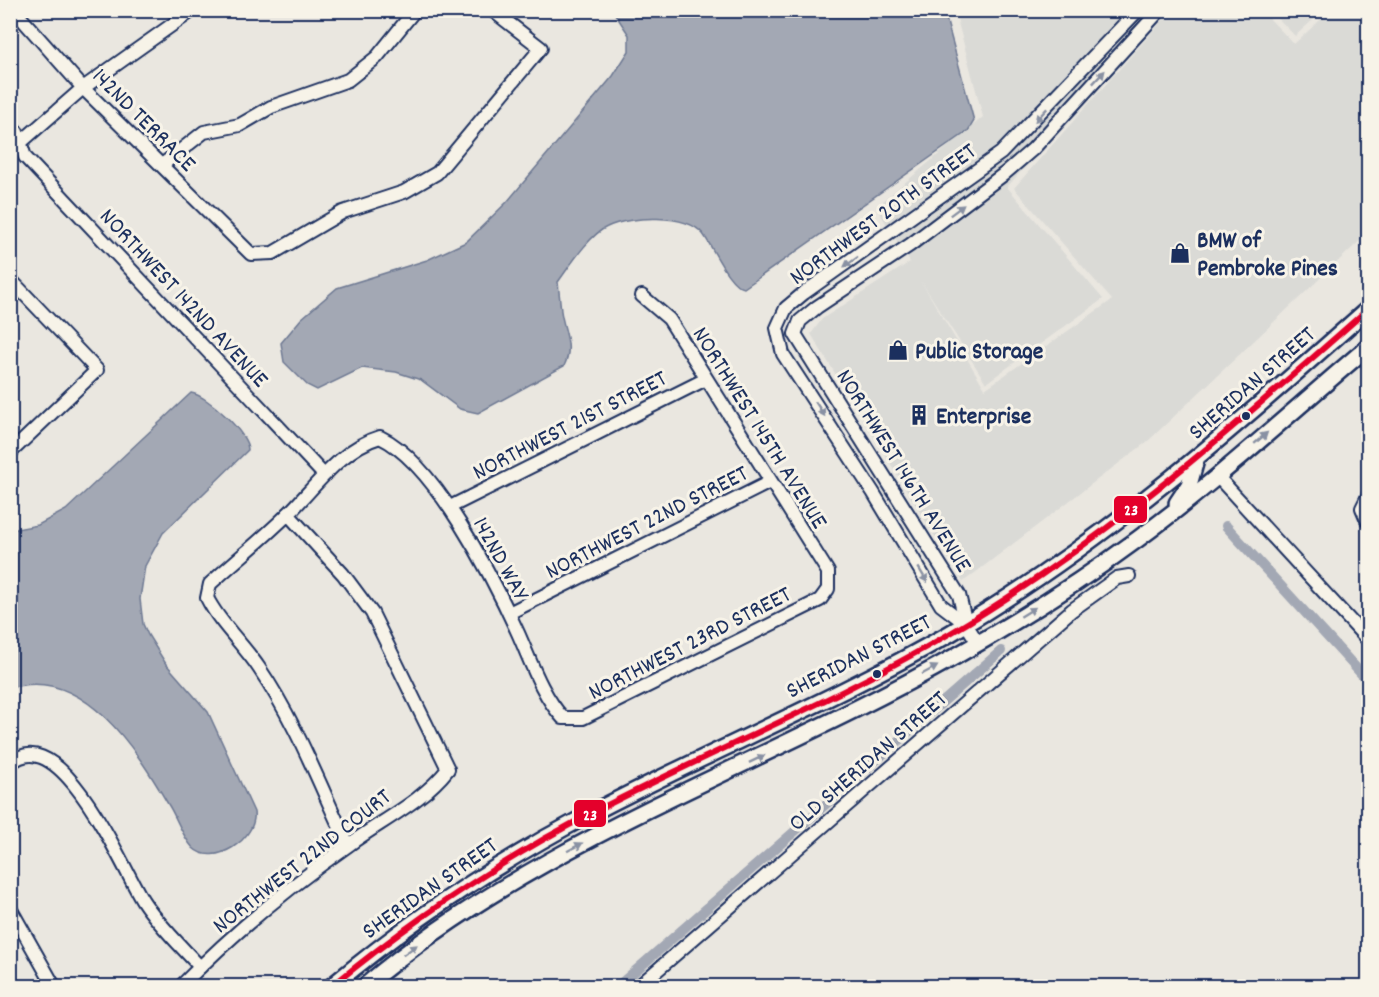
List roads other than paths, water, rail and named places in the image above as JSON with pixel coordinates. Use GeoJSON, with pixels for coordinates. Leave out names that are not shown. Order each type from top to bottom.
{"type":"FeatureCollection","features":[{"type":"Feature","properties":{"kind":"main road","name":"SHERIDAN STREET"},"geometry":{"type":"LineString","coordinates":[[332,987],[395,935],[505,861],[586,815],[859,682],[966,624],[1077,552],[1190,468],[1368,309]]}},
{"type":"Feature","properties":{"kind":"main road","name":"SHERIDAN STREET"},"geometry":{"type":"LineString","coordinates":[[364,987],[453,919],[514,879],[859,708],[978,643],[1128,546],[1169,515],[1368,346]]}},
{"type":"Feature","properties":{"kind":"main road"},"geometry":{"type":"LineString","coordinates":[[1169,515],[1189,485],[1190,468],[1217,476]]}},
{"type":"Feature","properties":{"kind":"street","name":"142ND TERRACE"},"geometry":{"type":"LineString","coordinates":[[14,10],[83,88],[251,254],[273,253],[344,212],[404,192],[437,173],[541,48],[492,10]]}},
{"type":"Feature","properties":{"kind":"street"},"geometry":{"type":"LineString","coordinates":[[15,142],[83,88],[193,10]]}},
{"type":"Feature","properties":{"kind":"street"},"geometry":{"type":"LineString","coordinates":[[162,165],[204,132],[240,125],[271,107],[348,80],[377,57],[415,10]]}},
{"type":"Feature","properties":{"kind":"street","name":"NORTHWEST 20TH STREET"},"geometry":{"type":"LineString","coordinates":[[966,624],[941,605],[873,492],[783,354],[777,328],[786,308],[804,293],[1001,153],[1138,10]]}},
{"type":"Feature","properties":{"kind":"street","name":"NORTHWEST 20TH STREET"},"geometry":{"type":"LineString","coordinates":[[800,321],[817,307],[901,252],[1004,174],[1033,149],[1160,10]]}},
{"type":"Feature","properties":{"kind":"street","name":"NORTHWEST 142ND AVENUE"},"geometry":{"type":"LineString","coordinates":[[10,126],[17,132],[15,142],[26,156],[324,475]]}},
{"type":"Feature","properties":{"kind":"street"},"geometry":{"type":"LineString","coordinates":[[10,279],[97,370],[10,453]]}},
{"type":"Feature","properties":{"kind":"street","name":"NORTHWEST 145TH AVENUE"},"geometry":{"type":"LineString","coordinates":[[642,296],[669,319],[828,572],[828,589]]}},
{"type":"Feature","properties":{"kind":"street","name":"NORTHWEST 146TH AVENUE"},"geometry":{"type":"LineString","coordinates":[[800,321],[795,334],[807,356],[959,595],[966,624],[978,643]]}},
{"type":"Feature","properties":{"kind":"street","name":"NORTHWEST 21ST STREET"},"geometry":{"type":"LineString","coordinates":[[450,507],[705,379]]}},
{"type":"Feature","properties":{"kind":"street","name":"142ND WAY"},"geometry":{"type":"LineString","coordinates":[[324,475],[363,442],[380,437],[396,445],[450,507],[509,614],[551,706],[563,718]]}},
{"type":"Feature","properties":{"kind":"street"},"geometry":{"type":"LineString","coordinates":[[324,475],[288,514],[210,584],[207,598],[213,610],[259,668],[287,718],[348,845]]}},
{"type":"Feature","properties":{"kind":"street"},"geometry":{"type":"LineString","coordinates":[[1217,476],[1368,640]]}},
{"type":"Feature","properties":{"kind":"street","name":"NORTHWEST 22ND STREET"},"geometry":{"type":"LineString","coordinates":[[509,614],[770,482]]}},
{"type":"Feature","properties":{"kind":"street"},"geometry":{"type":"LineString","coordinates":[[1368,496],[1362,508],[1368,522]]}},
{"type":"Feature","properties":{"kind":"street","name":"NORTHWEST 22ND COURT"},"geometry":{"type":"LineString","coordinates":[[182,987],[200,967],[281,896],[348,845],[435,786],[448,769],[372,613],[343,574],[288,514]]}},
{"type":"Feature","properties":{"kind":"street","name":"OLD SHERIDAN STREET"},"geometry":{"type":"LineString","coordinates":[[639,987],[1072,610],[1117,578],[1129,576]]}},
{"type":"Feature","properties":{"kind":"street","name":"NORTHWEST 23RD STREET"},"geometry":{"type":"LineString","coordinates":[[563,718],[583,718],[819,600],[828,589]]}},
{"type":"Feature","properties":{"kind":"street"},"geometry":{"type":"LineString","coordinates":[[10,764],[34,755],[52,760],[93,809],[143,901],[200,967]]}},
{"type":"Feature","properties":{"kind":"street"},"geometry":{"type":"LineString","coordinates":[[10,908],[54,987]]}},
{"type":"Feature","properties":{"kind":"waterway"},"geometry":{"type":"LineString","coordinates":[[1226,526],[1368,681]]}},
{"type":"Feature","properties":{"kind":"waterway"},"geometry":{"type":"LineString","coordinates":[[618,986],[1001,651]]}},
{"type":"Feature","properties":{"kind":"place","name":"BMW of Pembroke Pines"},"geometry":{"type":"Point","coordinates":[1180,253]}},
{"type":"Feature","properties":{"kind":"place","name":"Public Storage"},"geometry":{"type":"Point","coordinates":[898,350]}},
{"type":"Feature","properties":{"kind":"place","name":"Enterprise"},"geometry":{"type":"Point","coordinates":[919,415]}}]}
